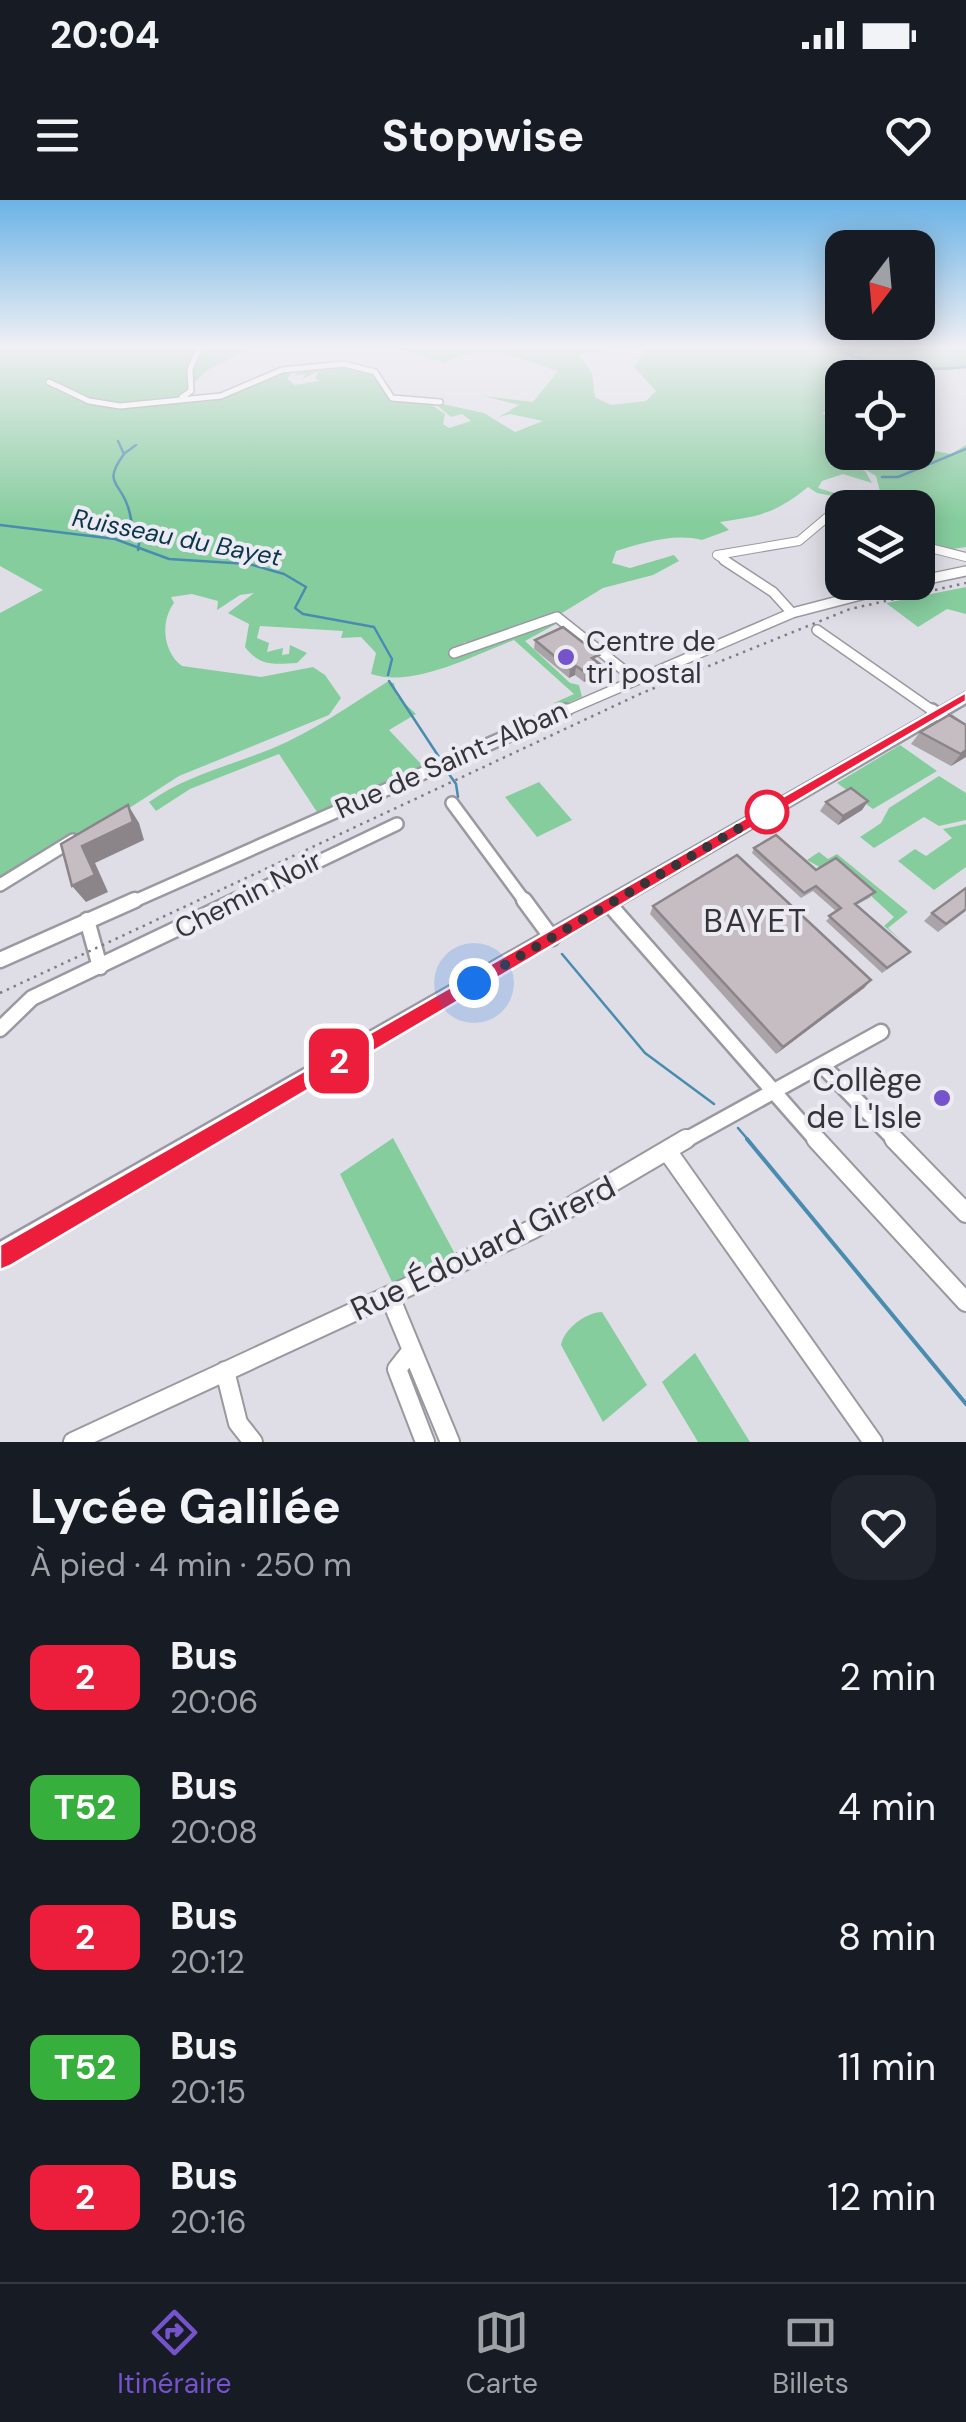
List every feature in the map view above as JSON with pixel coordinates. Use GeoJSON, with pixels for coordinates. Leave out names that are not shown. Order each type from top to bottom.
{"type":"FeatureCollection","features":[{"type":"Feature","properties":{"kind":"main road"},"geometry":{"type":"LineString","coordinates":[[0,1255],[966,697]]}},
{"type":"Feature","properties":{"kind":"street"},"geometry":{"type":"LineString","coordinates":[[792,613],[774,592],[717,555],[799,541],[825,519]]}},
{"type":"Feature","properties":{"kind":"street"},"geometry":{"type":"LineString","coordinates":[[935,549],[966,557]]}},
{"type":"Feature","properties":{"kind":"street","name":"Rue de Saint-Alban"},"geometry":{"type":"LineString","coordinates":[[935,577],[963,571]]}},
{"type":"Feature","properties":{"kind":"street","name":"Rue de Saint-Alban"},"geometry":{"type":"LineString","coordinates":[[0,960],[636,678],[792,613],[843,600]]}},
{"type":"Feature","properties":{"kind":"street"},"geometry":{"type":"LineString","coordinates":[[454,653],[557,618],[636,678]]}},
{"type":"Feature","properties":{"kind":"street"},"geometry":{"type":"LineString","coordinates":[[817,630],[966,734]]}},
{"type":"Feature","properties":{"kind":"street"},"geometry":{"type":"LineString","coordinates":[[452,803],[552,938]]}},
{"type":"Feature","properties":{"kind":"street","name":"Chemin Noir"},"geometry":{"type":"LineString","coordinates":[[0,1029],[32,998],[397,824]]}},
{"type":"Feature","properties":{"kind":"street"},"geometry":{"type":"LineString","coordinates":[[0,885],[76,839]]}},
{"type":"Feature","properties":{"kind":"street"},"geometry":{"type":"LineString","coordinates":[[608,904],[770,1091],[966,1302]]}},
{"type":"Feature","properties":{"kind":"street"},"geometry":{"type":"LineString","coordinates":[[86,920],[100,967]]}},
{"type":"Feature","properties":{"kind":"street","name":"Rue Édouard Girerd"},"geometry":{"type":"LineString","coordinates":[[73,1442],[546,1222],[770,1091],[881,1032]]}},
{"type":"Feature","properties":{"kind":"street"},"geometry":{"type":"LineString","coordinates":[[822,1065],[966,1213]]}},
{"type":"Feature","properties":{"kind":"street"},"geometry":{"type":"LineString","coordinates":[[668,1152],[873,1442]]}},
{"type":"Feature","properties":{"kind":"street"},"geometry":{"type":"LineString","coordinates":[[390,1297],[450,1442]]}},
{"type":"Feature","properties":{"kind":"street"},"geometry":{"type":"LineString","coordinates":[[412,1350],[398,1369],[424,1442]]}},
{"type":"Feature","properties":{"kind":"street"},"geometry":{"type":"LineString","coordinates":[[225,1372],[238,1423],[253,1442]]}},
{"type":"Feature","properties":{"kind":"green space"},"geometry":{"type":"Polygon","coordinates":[[[0,405],[432,405],[445,414],[443,424],[449,428],[471,421],[462,414],[451,417],[437,405],[447,405],[484,413],[515,432],[543,421],[510,414],[499,417],[519,405],[825,405],[825,470],[862,470],[872,483],[843,474],[822,481],[818,488],[825,490],[825,495],[808,487],[767,512],[720,522],[729,530],[702,540],[670,538],[616,551],[612,563],[630,568],[674,555],[679,561],[653,575],[603,588],[557,616],[471,645],[465,642],[451,652],[484,648],[535,624],[551,622],[565,626],[579,639],[556,624],[525,641],[570,683],[579,685],[582,697],[557,707],[554,703],[574,694],[514,640],[424,674],[388,677],[371,674],[376,653],[361,637],[341,638],[343,631],[260,626],[257,638],[269,643],[267,652],[283,648],[282,655],[289,654],[290,645],[307,653],[297,663],[268,663],[245,647],[249,624],[228,613],[254,593],[240,595],[217,610],[218,601],[192,594],[171,597],[174,603],[165,628],[167,645],[182,666],[261,677],[313,667],[325,675],[341,698],[329,715],[179,776],[120,814],[41,852],[0,882],[0,613],[43,590],[0,566],[0,405]]]}},
{"type":"Feature","properties":{"kind":"green space"},"geometry":{"type":"Polygon","coordinates":[[[966,445],[966,547],[947,550],[935,547],[935,490],[880,490],[876,476],[866,470],[935,470],[935,451],[951,454],[966,445]]]}},
{"type":"Feature","properties":{"kind":"green space"},"geometry":{"type":"Polygon","coordinates":[[[966,587],[966,614],[947,609],[918,627],[886,603],[935,600],[935,593],[966,587]]]}},
{"type":"Feature","properties":{"kind":"green space"},"geometry":{"type":"Polygon","coordinates":[[[387,682],[394,683],[397,696],[416,714],[389,730],[422,765],[317,812],[279,754],[190,789],[156,811],[149,802],[193,778],[302,734],[387,682]]]}},
{"type":"Feature","properties":{"kind":"green space"},"geometry":{"type":"Polygon","coordinates":[[[900,745],[937,771],[873,809],[837,783],[900,745]]]}},
{"type":"Feature","properties":{"kind":"green space"},"geometry":{"type":"Polygon","coordinates":[[[939,776],[966,793],[966,820],[939,826],[924,817],[874,848],[860,837],[881,823],[889,808],[939,776]]]}},
{"type":"Feature","properties":{"kind":"green space"},"geometry":{"type":"Polygon","coordinates":[[[539,782],[572,820],[537,837],[505,797],[539,782]]]}},
{"type":"Feature","properties":{"kind":"green space"},"geometry":{"type":"Polygon","coordinates":[[[966,824],[966,867],[934,890],[898,861],[915,849],[926,856],[952,838],[943,829],[966,824]]]}},
{"type":"Feature","properties":{"kind":"green space"},"geometry":{"type":"Polygon","coordinates":[[[819,852],[828,859],[837,854],[908,912],[888,928],[903,942],[884,926],[894,917],[871,896],[807,860],[819,852]]]}},
{"type":"Feature","properties":{"kind":"green space"},"geometry":{"type":"Polygon","coordinates":[[[393,1138],[455,1254],[393,1284],[340,1174],[393,1138]]]}},
{"type":"Feature","properties":{"kind":"green space"},"geometry":{"type":"Polygon","coordinates":[[[602,1312],[647,1385],[603,1422],[561,1345],[566,1333],[577,1323],[602,1312]]]}},
{"type":"Feature","properties":{"kind":"green space"},"geometry":{"type":"Polygon","coordinates":[[[695,1353],[750,1442],[698,1442],[662,1382],[695,1353]]]}},
{"type":"Feature","properties":{"kind":"building","name":"Centre de tri postal"},"geometry":{"type":"Polygon","coordinates":[[[563,627],[599,655],[592,658],[601,665],[585,672],[576,666],[570,669],[535,640],[563,627]]]}},
{"type":"Feature","properties":{"kind":"building"},"geometry":{"type":"Polygon","coordinates":[[[949,715],[966,725],[966,750],[961,754],[920,732],[949,715]]]}},
{"type":"Feature","properties":{"kind":"building"},"geometry":{"type":"Polygon","coordinates":[[[851,788],[868,801],[843,816],[826,802],[851,788]]]}},
{"type":"Feature","properties":{"kind":"building"},"geometry":{"type":"Polygon","coordinates":[[[128,805],[133,822],[82,846],[95,875],[72,886],[61,844],[128,805]]]}},
{"type":"Feature","properties":{"kind":"building"},"geometry":{"type":"Polygon","coordinates":[[[776,835],[816,870],[836,858],[875,892],[855,904],[910,952],[887,968],[829,916],[841,908],[816,886],[804,893],[754,848],[776,835]]]}},
{"type":"Feature","properties":{"kind":"building"},"geometry":{"type":"Polygon","coordinates":[[[737,855],[871,980],[783,1047],[653,906],[737,855]]]}},
{"type":"Feature","properties":{"kind":"building"},"geometry":{"type":"Polygon","coordinates":[[[966,888],[966,909],[946,924],[932,913],[966,888]]]}},
{"type":"Feature","properties":{"kind":"waterway"},"geometry":{"type":"LineString","coordinates":[[118,441],[124,454],[113,477],[140,537],[138,548]]}},
{"type":"Feature","properties":{"kind":"waterway"},"geometry":{"type":"LineString","coordinates":[[125,453],[136,445]]}},
{"type":"Feature","properties":{"kind":"waterway"},"geometry":{"type":"LineString","coordinates":[[882,477],[898,477],[966,449]]}},
{"type":"Feature","properties":{"kind":"waterway","name":"Ruisseau du Bayet"},"geometry":{"type":"LineString","coordinates":[[0,525],[115,539],[138,548]]}},
{"type":"Feature","properties":{"kind":"waterway","name":"Ruisseau du Bayet"},"geometry":{"type":"LineString","coordinates":[[138,548],[169,559],[249,564],[284,574],[306,587],[295,608],[303,614],[374,627],[392,659],[388,675]]}},
{"type":"Feature","properties":{"kind":"waterway","name":"Ruisseau du Bayet"},"geometry":{"type":"LineString","coordinates":[[389,681],[441,760]]}},
{"type":"Feature","properties":{"kind":"waterway","name":"Ruisseau du Bayet"},"geometry":{"type":"LineString","coordinates":[[444,767],[456,784],[458,797]]}},
{"type":"Feature","properties":{"kind":"waterway","name":"Ruisseau du Bayet"},"geometry":{"type":"LineString","coordinates":[[562,954],[645,1053],[714,1104]]}},
{"type":"Feature","properties":{"kind":"waterway","name":"Ruisseau du Bayet"},"geometry":{"type":"LineString","coordinates":[[738,1128],[750,1142]]}},
{"type":"Feature","properties":{"kind":"waterway","name":"Ruisseau du Bayet"},"geometry":{"type":"LineString","coordinates":[[747,1139],[966,1404]]}},
{"type":"Feature","properties":{"kind":"railway"},"geometry":{"type":"LineString","coordinates":[[0,993],[642,693],[850,609],[966,583]]}},
{"type":"Feature","properties":{"kind":"bus line","name":"2"},"geometry":{"type":"LineString","coordinates":[[0,1255],[966,697]]}},
{"type":"Feature","properties":{"kind":"place","name":"Centre de tri postal"},"geometry":{"type":"Point","coordinates":[566,657]}},
{"type":"Feature","properties":{"kind":"place","name":"Collège de L'Isle"},"geometry":{"type":"Point","coordinates":[942,1098]}},
{"type":"Feature","properties":{"kind":"district","name":"BAYET"},"geometry":{"type":"Point","coordinates":[756,921]}},
{"type":"Feature","properties":{"kind":"route"},"geometry":{"type":"LineString","coordinates":[[474,983],[767,812]]}}]}
